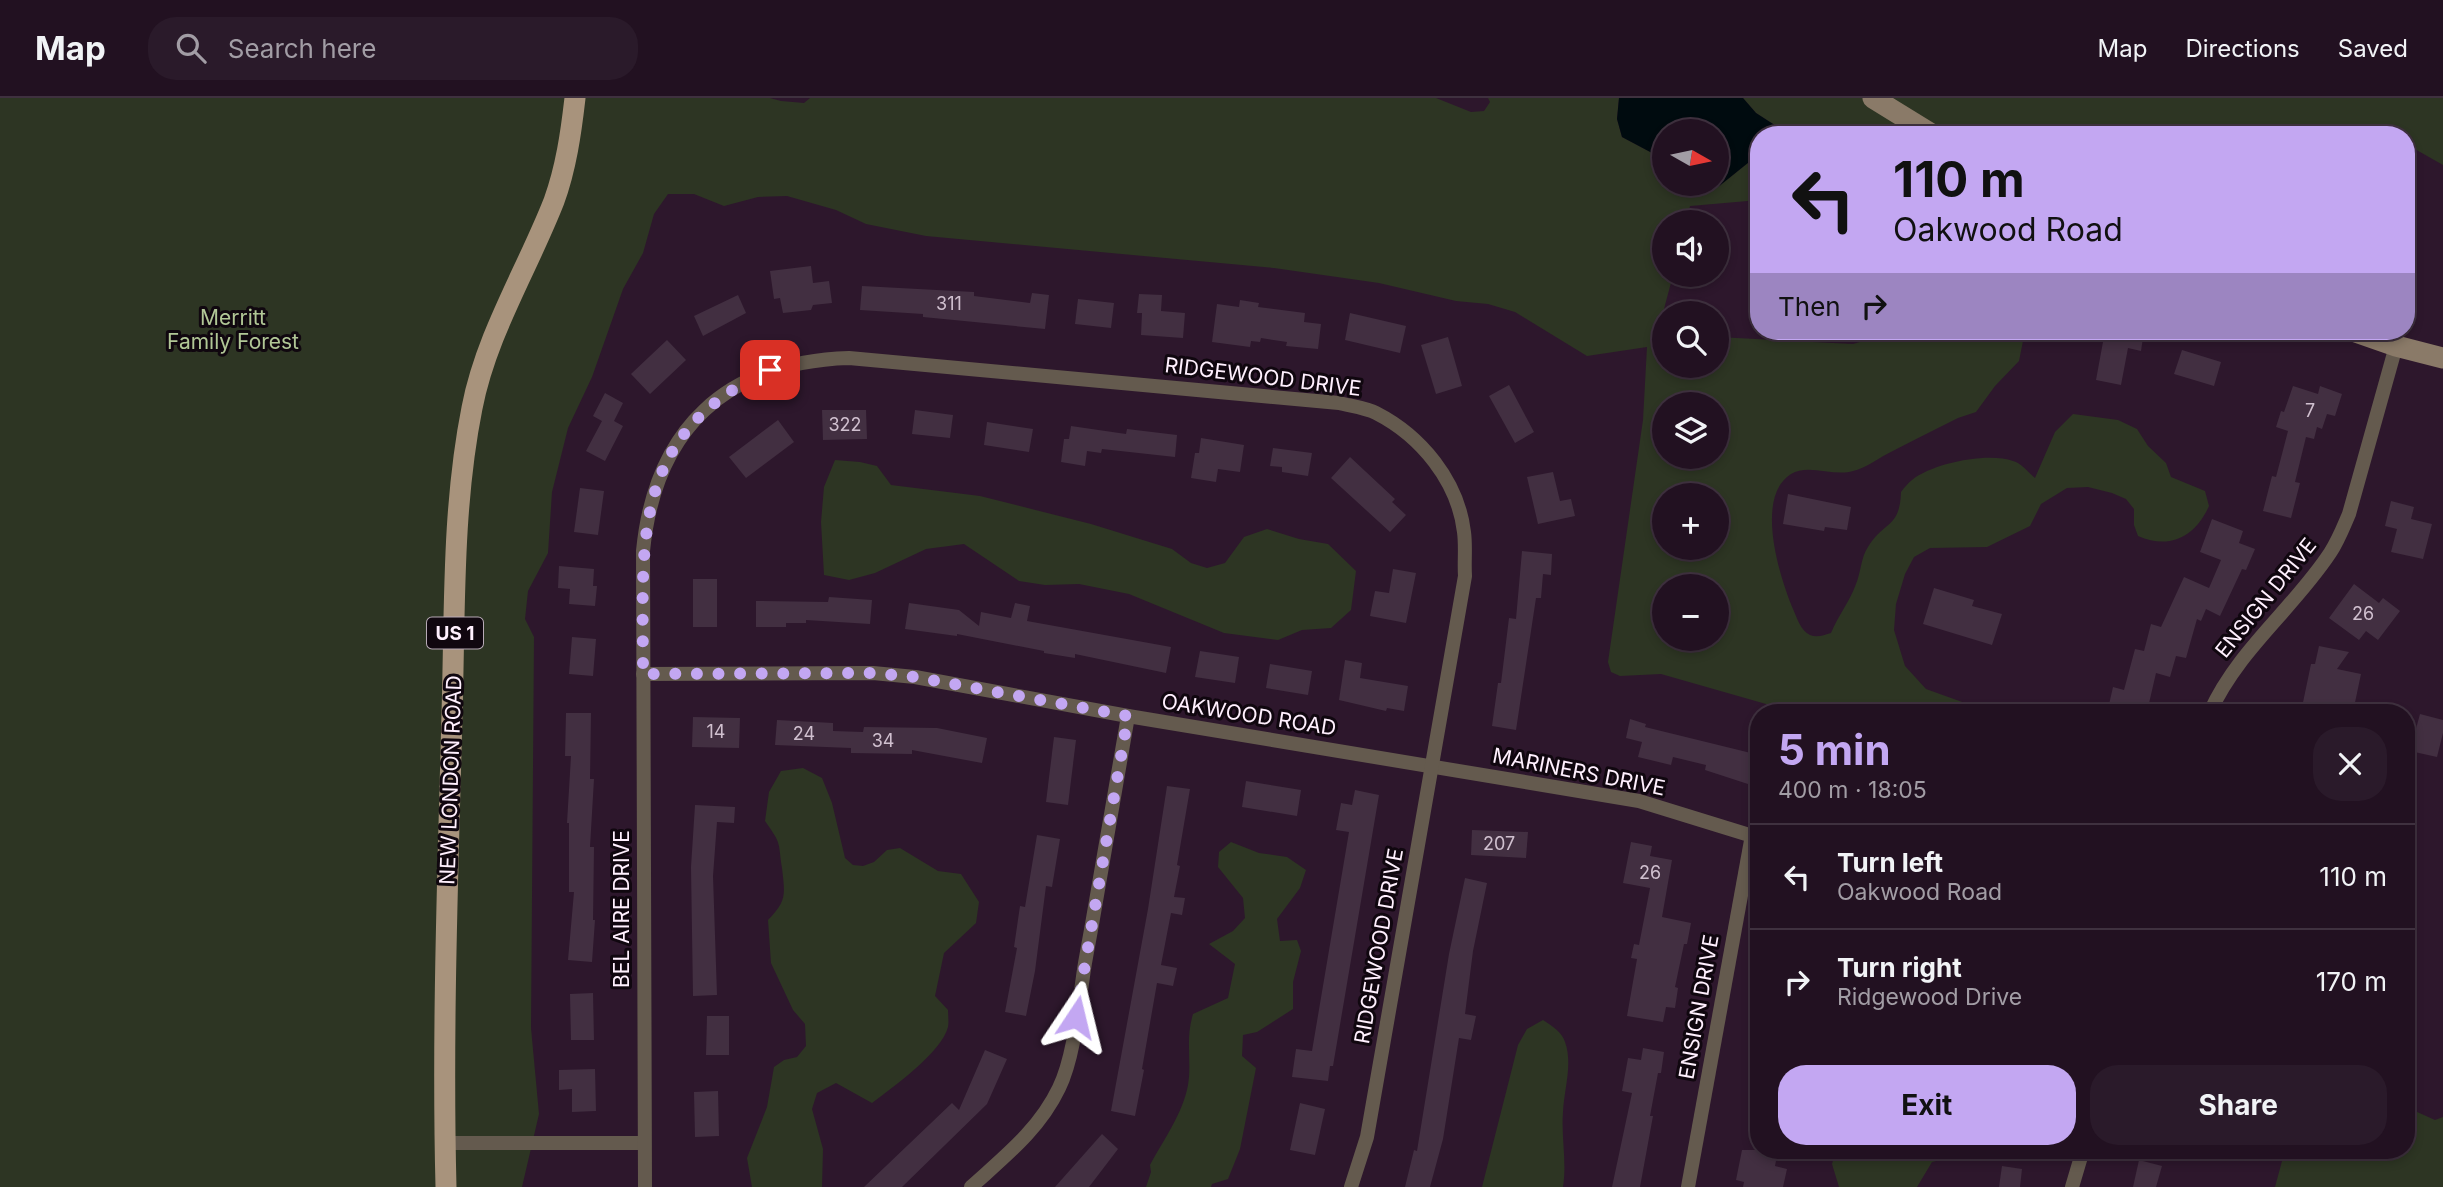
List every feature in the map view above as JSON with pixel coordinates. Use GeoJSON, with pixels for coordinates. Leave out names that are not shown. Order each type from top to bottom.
{"type":"FeatureCollection","features":[{"type":"Feature","properties":{"kind":"main road","name":"NEW LONDON ROAD"},"geometry":{"type":"LineString","coordinates":[[446,1187],[444,1021],[457,555],[464,457],[482,366],[554,200],[569,151],[575,98]]}},
{"type":"Feature","properties":{"kind":"street"},"geometry":{"type":"LineString","coordinates":[[1873,98],[1918,126]]}},
{"type":"Feature","properties":{"kind":"street"},"geometry":{"type":"LineString","coordinates":[[2379,340],[2443,358]]}},
{"type":"Feature","properties":{"kind":"street","name":"ENSIGN DRIVE"},"geometry":{"type":"LineString","coordinates":[[2214,704],[2228,678],[2322,565],[2340,536],[2349,514],[2396,346]]}},
{"type":"Feature","properties":{"kind":"street","name":"RIDGEWOOD DRIVE"},"geometry":{"type":"LineString","coordinates":[[643,674],[645,535],[652,499],[667,460],[676,443],[700,414],[734,388],[770,370],[806,361],[849,358],[1339,403],[1375,412],[1410,435],[1436,463],[1455,496],[1464,532],[1465,576],[1367,1137],[1351,1187]]}},
{"type":"Feature","properties":{"kind":"street","name":"OAKWOOD ROAD"},"geometry":{"type":"LineString","coordinates":[[643,674],[873,673],[915,677],[1128,716],[1431,766]]}},
{"type":"Feature","properties":{"kind":"street","name":"BEL AIRE DRIVE"},"geometry":{"type":"LineString","coordinates":[[643,674],[645,1187]]}},
{"type":"Feature","properties":{"kind":"street"},"geometry":{"type":"LineString","coordinates":[[971,1187],[1038,1124],[1060,1086],[1076,1017],[1128,716]]}},
{"type":"Feature","properties":{"kind":"street","name":"MARINERS DRIVE"},"geometry":{"type":"LineString","coordinates":[[1431,766],[1640,801],[1750,834]]}},
{"type":"Feature","properties":{"kind":"street","name":"ENSIGN DRIVE"},"geometry":{"type":"LineString","coordinates":[[1688,1187],[1750,862]]}},
{"type":"Feature","properties":{"kind":"street"},"geometry":{"type":"LineString","coordinates":[[445,1143],[643,1143]]}},
{"type":"Feature","properties":{"kind":"street"},"geometry":{"type":"LineString","coordinates":[[2073,1187],[2080,1159]]}},
{"type":"Feature","properties":{"kind":"green space","name":"Merritt Family Forest"},"geometry":{"type":"Polygon","coordinates":[[[0,98],[770,98],[804,103],[810,98],[1436,98],[1471,112],[1484,111],[1490,102],[1488,98],[1619,98],[1617,119],[1622,137],[1652,153],[1652,196],[1729,196],[1729,178],[1750,161],[1750,201],[1690,206],[1689,210],[1652,210],[1652,287],[1670,287],[1666,301],[1652,301],[1652,378],[1729,378],[1729,338],[1853,344],[1863,340],[2023,340],[2019,361],[1995,386],[1976,412],[1958,418],[1857,470],[1798,471],[1780,485],[1774,500],[1773,538],[1782,578],[1804,631],[1815,636],[1831,633],[1858,579],[1866,551],[1898,512],[1901,492],[1911,481],[1947,464],[1990,458],[2016,462],[2035,478],[2055,432],[2073,414],[2118,420],[2137,429],[2148,446],[2166,463],[2171,477],[2205,491],[2209,506],[2203,517],[2189,533],[2171,541],[2161,542],[2138,536],[2134,525],[2134,509],[2126,499],[2088,487],[2067,488],[2041,504],[2030,526],[1987,547],[1930,548],[1914,557],[1905,574],[1896,604],[1894,630],[1905,666],[1926,689],[1968,704],[1766,704],[1661,674],[1620,676],[1611,672],[1608,662],[1643,420],[1647,347],[1587,356],[1515,312],[1488,304],[1456,301],[1379,283],[1274,268],[926,236],[866,224],[836,210],[787,196],[758,197],[724,206],[694,194],[668,194],[654,214],[643,253],[623,289],[592,377],[568,428],[552,492],[548,553],[528,591],[525,619],[534,637],[531,1028],[539,1114],[522,1187],[0,1187],[0,98]]]}},
{"type":"Feature","properties":{"kind":"green space"},"geometry":{"type":"Polygon","coordinates":[[[1743,98],[2443,98],[2443,165],[2415,149],[2415,126],[1776,126],[1756,113],[1743,98]]]}},
{"type":"Feature","properties":{"kind":"green space"},"geometry":{"type":"Polygon","coordinates":[[[835,460],[877,466],[891,485],[980,496],[1091,524],[1172,549],[1191,563],[1207,568],[1225,563],[1244,537],[1267,529],[1328,544],[1356,571],[1351,610],[1331,628],[1302,630],[1278,640],[1224,633],[1129,594],[1079,584],[1045,585],[1019,581],[964,544],[926,549],[875,573],[849,580],[824,575],[821,522],[824,487],[835,460]]]}},
{"type":"Feature","properties":{"kind":"green space"},"geometry":{"type":"Polygon","coordinates":[[[803,768],[822,778],[832,803],[845,858],[853,865],[863,866],[874,862],[887,850],[900,848],[938,871],[961,874],[979,902],[976,923],[944,953],[935,996],[948,1010],[948,1025],[944,1037],[915,1069],[872,1103],[836,1083],[817,1093],[812,1109],[823,1149],[822,1187],[752,1187],[747,1158],[767,1107],[774,1067],[784,1060],[797,1057],[806,1046],[805,1024],[793,1010],[771,963],[768,920],[782,902],[784,885],[778,843],[765,821],[769,792],[781,771],[803,768]]]}},
{"type":"Feature","properties":{"kind":"green space"},"geometry":{"type":"Polygon","coordinates":[[[1231,842],[1259,853],[1287,857],[1306,870],[1300,888],[1277,919],[1280,941],[1297,940],[1301,951],[1293,982],[1293,1009],[1257,1032],[1243,1035],[1242,1056],[1256,1068],[1240,1149],[1228,1179],[1212,1184],[1211,1187],[1146,1187],[1151,1172],[1150,1165],[1182,1106],[1188,1085],[1189,1033],[1193,1014],[1228,998],[1235,964],[1209,944],[1233,931],[1245,918],[1243,898],[1218,867],[1219,852],[1231,842]]]}},
{"type":"Feature","properties":{"kind":"green space"},"geometry":{"type":"Polygon","coordinates":[[[1543,1020],[1562,1035],[1567,1050],[1563,1187],[1482,1187],[1518,1045],[1527,1029],[1543,1020]]]}},
{"type":"Feature","properties":{"kind":"green space"},"geometry":{"type":"Polygon","coordinates":[[[2415,1111],[2435,1120],[2443,1117],[2443,1187],[2275,1187],[2283,1159],[2415,1159],[2415,1111]]]}},
{"type":"Feature","properties":{"kind":"green space"},"geometry":{"type":"Polygon","coordinates":[[[1833,1159],[1945,1159],[1932,1162],[1917,1187],[1839,1187],[1832,1164],[1833,1159]]]}},
{"type":"Feature","properties":{"kind":"shaded area"},"geometry":{"type":"Polygon","coordinates":[[[1619,98],[1743,98],[1756,113],[1776,126],[1750,126],[1750,161],[1729,178],[1729,119],[1652,119],[1652,153],[1622,137],[1617,119],[1619,98]]]}},
{"type":"Feature","properties":{"kind":"building"},"geometry":{"type":"Polygon","coordinates":[[[811,266],[813,283],[829,281],[832,303],[813,305],[811,310],[783,313],[780,298],[774,299],[770,271],[811,266]]]}},
{"type":"Feature","properties":{"kind":"building"},"geometry":{"type":"Polygon","coordinates":[[[862,286],[974,292],[974,296],[1030,303],[1032,293],[1049,295],[1045,329],[923,317],[923,314],[860,310],[862,286]]]}},
{"type":"Feature","properties":{"kind":"building"},"geometry":{"type":"Polygon","coordinates":[[[1139,294],[1162,295],[1161,311],[1185,313],[1183,338],[1141,335],[1142,313],[1137,313],[1139,294]]]}},
{"type":"Feature","properties":{"kind":"building"},"geometry":{"type":"Polygon","coordinates":[[[738,295],[746,313],[703,336],[694,316],[738,295]]]}},
{"type":"Feature","properties":{"kind":"building"},"geometry":{"type":"Polygon","coordinates":[[[1078,299],[1114,303],[1111,328],[1075,324],[1078,299]]]}},
{"type":"Feature","properties":{"kind":"building"},"geometry":{"type":"Polygon","coordinates":[[[1240,300],[1259,303],[1258,307],[1305,313],[1304,322],[1321,324],[1318,349],[1286,346],[1287,342],[1261,338],[1260,342],[1251,341],[1250,347],[1212,342],[1217,304],[1239,307],[1240,300]]]}},
{"type":"Feature","properties":{"kind":"building"},"geometry":{"type":"Polygon","coordinates":[[[1350,313],[1406,326],[1400,353],[1345,340],[1350,313]]]}},
{"type":"Feature","properties":{"kind":"building"},"geometry":{"type":"Polygon","coordinates":[[[1448,337],[1462,386],[1436,394],[1421,345],[1448,337]]]}},
{"type":"Feature","properties":{"kind":"building"},"geometry":{"type":"Polygon","coordinates":[[[667,340],[686,360],[650,394],[631,374],[667,340]]]}},
{"type":"Feature","properties":{"kind":"building"},"geometry":{"type":"Polygon","coordinates":[[[2103,340],[2143,340],[2141,351],[2128,348],[2121,385],[2096,380],[2103,340]]]}},
{"type":"Feature","properties":{"kind":"building"},"geometry":{"type":"Polygon","coordinates":[[[2182,350],[2221,362],[2214,386],[2174,374],[2182,350]]]}},
{"type":"Feature","properties":{"kind":"building"},"geometry":{"type":"Polygon","coordinates":[[[1509,385],[1534,432],[1515,443],[1489,396],[1509,385]]]}},
{"type":"Feature","properties":{"kind":"building"},"geometry":{"type":"Polygon","coordinates":[[[2293,386],[2318,394],[2320,386],[2342,394],[2335,416],[2327,414],[2322,429],[2317,427],[2314,439],[2306,437],[2295,482],[2300,483],[2291,518],[2263,511],[2272,476],[2276,477],[2288,431],[2276,427],[2293,386]]]}},
{"type":"Feature","properties":{"kind":"building"},"geometry":{"type":"Polygon","coordinates":[[[605,393],[623,403],[614,421],[623,426],[605,461],[586,451],[602,421],[593,416],[605,393]]]}},
{"type":"Feature","properties":{"kind":"building"},"geometry":{"type":"Polygon","coordinates":[[[822,410],[866,410],[867,439],[823,440],[822,410]]]}},
{"type":"Feature","properties":{"kind":"building"},"geometry":{"type":"Polygon","coordinates":[[[915,410],[953,415],[950,438],[912,434],[915,410]]]}},
{"type":"Feature","properties":{"kind":"building"},"geometry":{"type":"Polygon","coordinates":[[[778,420],[794,442],[746,478],[729,457],[778,420]]]}},
{"type":"Feature","properties":{"kind":"building"},"geometry":{"type":"Polygon","coordinates":[[[987,422],[1033,429],[1029,452],[984,445],[987,422]]]}},
{"type":"Feature","properties":{"kind":"building"},"geometry":{"type":"Polygon","coordinates":[[[1071,426],[1126,434],[1127,429],[1177,435],[1175,457],[1102,449],[1101,453],[1087,451],[1085,466],[1061,462],[1064,439],[1069,439],[1071,426]]]}},
{"type":"Feature","properties":{"kind":"building"},"geometry":{"type":"Polygon","coordinates":[[[1201,438],[1244,445],[1240,472],[1218,469],[1216,482],[1191,478],[1195,453],[1199,453],[1201,438]]]}},
{"type":"Feature","properties":{"kind":"building"},"geometry":{"type":"Polygon","coordinates":[[[1273,448],[1312,453],[1308,476],[1282,472],[1282,467],[1270,466],[1273,448]]]}},
{"type":"Feature","properties":{"kind":"building"},"geometry":{"type":"Polygon","coordinates":[[[1350,457],[1395,499],[1392,502],[1406,515],[1390,532],[1331,478],[1350,457]]]}},
{"type":"Feature","properties":{"kind":"building"},"geometry":{"type":"Polygon","coordinates":[[[1553,472],[1560,501],[1571,499],[1575,516],[1538,524],[1527,477],[1553,472]]]}},
{"type":"Feature","properties":{"kind":"building"},"geometry":{"type":"Polygon","coordinates":[[[580,488],[604,491],[598,535],[574,532],[580,488]]]}},
{"type":"Feature","properties":{"kind":"building"},"geometry":{"type":"Polygon","coordinates":[[[1788,494],[1851,507],[1847,530],[1825,527],[1824,531],[1783,524],[1788,494]]]}},
{"type":"Feature","properties":{"kind":"building"},"geometry":{"type":"Polygon","coordinates":[[[2391,501],[2414,507],[2411,519],[2432,524],[2423,559],[2391,552],[2397,529],[2385,526],[2391,501]]]}},
{"type":"Feature","properties":{"kind":"building"},"geometry":{"type":"Polygon","coordinates":[[[2212,519],[2243,531],[2239,543],[2255,549],[2246,570],[2242,569],[2220,616],[2206,609],[2201,621],[2197,619],[2186,658],[2176,656],[2170,677],[2156,673],[2149,704],[2109,704],[2113,687],[2124,690],[2135,649],[2144,651],[2151,624],[2161,627],[2184,577],[2209,588],[2221,560],[2200,552],[2212,519]]]}},
{"type":"Feature","properties":{"kind":"building"},"geometry":{"type":"Polygon","coordinates":[[[1522,551],[1552,554],[1551,575],[1543,574],[1541,598],[1536,598],[1516,730],[1492,726],[1498,683],[1501,683],[1509,618],[1516,619],[1522,551]]]}},
{"type":"Feature","properties":{"kind":"building"},"geometry":{"type":"Polygon","coordinates":[[[559,566],[594,569],[593,586],[597,586],[595,606],[569,604],[570,589],[558,588],[559,566]]]}},
{"type":"Feature","properties":{"kind":"building"},"geometry":{"type":"Polygon","coordinates":[[[1393,569],[1416,573],[1406,623],[1370,616],[1375,591],[1389,593],[1393,569]]]}},
{"type":"Feature","properties":{"kind":"building"},"geometry":{"type":"Polygon","coordinates":[[[693,579],[717,579],[717,627],[693,627],[693,579]]]}},
{"type":"Feature","properties":{"kind":"building"},"geometry":{"type":"Polygon","coordinates":[[[2354,584],[2379,603],[2383,598],[2400,611],[2378,640],[2366,631],[2359,640],[2329,618],[2354,584]]]}},
{"type":"Feature","properties":{"kind":"building"},"geometry":{"type":"Polygon","coordinates":[[[1934,588],[1974,600],[1972,606],[2002,614],[1992,645],[1923,624],[1934,588]]]}},
{"type":"Feature","properties":{"kind":"building"},"geometry":{"type":"Polygon","coordinates":[[[829,597],[872,600],[870,624],[806,620],[806,623],[786,623],[786,627],[756,627],[756,601],[828,602],[829,597]]]}},
{"type":"Feature","properties":{"kind":"building"},"geometry":{"type":"Polygon","coordinates":[[[909,603],[959,610],[979,626],[981,612],[1011,618],[1015,603],[1030,606],[1027,621],[1171,647],[1166,673],[1075,654],[1075,658],[1044,653],[957,634],[905,629],[909,603]]]}},
{"type":"Feature","properties":{"kind":"building"},"geometry":{"type":"Polygon","coordinates":[[[572,637],[596,639],[593,676],[569,674],[572,637]]]}},
{"type":"Feature","properties":{"kind":"building"},"geometry":{"type":"Polygon","coordinates":[[[2319,646],[2349,652],[2337,669],[2361,674],[2355,704],[2303,704],[2311,664],[2315,664],[2319,646]]]}},
{"type":"Feature","properties":{"kind":"building"},"geometry":{"type":"Polygon","coordinates":[[[1200,651],[1239,657],[1235,683],[1195,677],[1200,651]]]}},
{"type":"Feature","properties":{"kind":"building"},"geometry":{"type":"Polygon","coordinates":[[[1345,660],[1362,663],[1360,678],[1408,686],[1404,711],[1387,708],[1386,711],[1339,700],[1345,660]]]}},
{"type":"Feature","properties":{"kind":"building"},"geometry":{"type":"Polygon","coordinates":[[[1270,664],[1312,671],[1308,695],[1266,688],[1270,664]]]}},
{"type":"Feature","properties":{"kind":"building"},"geometry":{"type":"Polygon","coordinates":[[[566,713],[591,713],[590,779],[594,779],[590,847],[594,847],[595,920],[592,962],[568,960],[574,892],[569,892],[567,823],[571,756],[565,756],[566,713]]]}},
{"type":"Feature","properties":{"kind":"building"},"geometry":{"type":"Polygon","coordinates":[[[2420,714],[2443,720],[2437,757],[2415,752],[2415,732],[2420,714]]]}},
{"type":"Feature","properties":{"kind":"building"},"geometry":{"type":"Polygon","coordinates":[[[693,717],[740,718],[739,748],[692,747],[693,717]]]}},
{"type":"Feature","properties":{"kind":"building"},"geometry":{"type":"Polygon","coordinates":[[[1630,719],[1646,724],[1645,727],[1750,753],[1750,785],[1705,770],[1706,765],[1673,757],[1671,765],[1638,757],[1642,742],[1626,738],[1630,719]]]}},
{"type":"Feature","properties":{"kind":"building"},"geometry":{"type":"Polygon","coordinates":[[[777,720],[833,723],[833,731],[863,732],[864,727],[937,728],[987,738],[982,763],[912,750],[912,754],[851,753],[851,748],[775,745],[777,720]]]}},
{"type":"Feature","properties":{"kind":"building"},"geometry":{"type":"Polygon","coordinates":[[[1054,737],[1076,740],[1068,805],[1046,802],[1054,737]]]}},
{"type":"Feature","properties":{"kind":"building"},"geometry":{"type":"Polygon","coordinates":[[[1246,781],[1301,790],[1297,816],[1242,807],[1246,781]]]}},
{"type":"Feature","properties":{"kind":"building"},"geometry":{"type":"Polygon","coordinates":[[[1167,786],[1190,789],[1174,897],[1185,898],[1182,915],[1171,913],[1161,965],[1177,968],[1173,986],[1157,983],[1135,1116],[1111,1111],[1148,909],[1167,786]]]}},
{"type":"Feature","properties":{"kind":"building"},"geometry":{"type":"Polygon","coordinates":[[[1355,790],[1379,795],[1333,1066],[1330,1066],[1328,1081],[1292,1077],[1296,1049],[1312,1051],[1349,832],[1336,830],[1341,803],[1352,805],[1355,790]]]}},
{"type":"Feature","properties":{"kind":"building"},"geometry":{"type":"Polygon","coordinates":[[[695,805],[735,807],[734,823],[717,822],[713,876],[717,995],[693,996],[691,867],[695,805]]]}},
{"type":"Feature","properties":{"kind":"building"},"geometry":{"type":"Polygon","coordinates":[[[1472,830],[1528,832],[1526,858],[1471,855],[1472,830]]]}},
{"type":"Feature","properties":{"kind":"building"},"geometry":{"type":"Polygon","coordinates":[[[1037,835],[1060,839],[1052,887],[1046,886],[1026,1016],[1005,1012],[1017,948],[1014,947],[1020,906],[1025,907],[1037,835]]]}},
{"type":"Feature","properties":{"kind":"building"},"geometry":{"type":"Polygon","coordinates":[[[1631,842],[1652,846],[1650,856],[1672,860],[1662,917],[1691,923],[1675,987],[1678,988],[1675,1008],[1666,1007],[1663,1022],[1627,1016],[1637,959],[1631,958],[1634,944],[1639,945],[1650,888],[1623,883],[1631,842]]]}},
{"type":"Feature","properties":{"kind":"building"},"geometry":{"type":"Polygon","coordinates":[[[1465,878],[1487,883],[1473,951],[1465,1014],[1476,1016],[1471,1040],[1459,1038],[1443,1139],[1430,1187],[1405,1187],[1414,1150],[1417,1151],[1449,954],[1465,878]]]}},
{"type":"Feature","properties":{"kind":"building"},"geometry":{"type":"Polygon","coordinates":[[[593,993],[594,1040],[571,1040],[570,994],[593,993]]]}},
{"type":"Feature","properties":{"kind":"building"},"geometry":{"type":"Polygon","coordinates":[[[707,1016],[729,1016],[729,1055],[706,1055],[707,1016]]]}},
{"type":"Feature","properties":{"kind":"building"},"geometry":{"type":"Polygon","coordinates":[[[1643,1048],[1664,1052],[1650,1116],[1653,1116],[1640,1187],[1612,1187],[1632,1093],[1622,1091],[1628,1058],[1641,1060],[1643,1048]]]}},
{"type":"Feature","properties":{"kind":"building"},"geometry":{"type":"Polygon","coordinates":[[[985,1050],[1007,1059],[987,1104],[902,1187],[864,1187],[952,1103],[959,1110],[985,1050]]]}},
{"type":"Feature","properties":{"kind":"building"},"geometry":{"type":"Polygon","coordinates":[[[595,1069],[596,1111],[572,1112],[572,1089],[559,1090],[559,1070],[595,1069]]]}},
{"type":"Feature","properties":{"kind":"building"},"geometry":{"type":"Polygon","coordinates":[[[718,1091],[719,1136],[695,1137],[694,1092],[718,1091]]]}},
{"type":"Feature","properties":{"kind":"building"},"geometry":{"type":"Polygon","coordinates":[[[1300,1103],[1325,1109],[1315,1155],[1290,1150],[1300,1103]]]}},
{"type":"Feature","properties":{"kind":"building"},"geometry":{"type":"Polygon","coordinates":[[[1102,1134],[1118,1149],[1089,1187],[1055,1187],[1102,1134]]]}},
{"type":"Feature","properties":{"kind":"building"},"geometry":{"type":"Polygon","coordinates":[[[1742,1150],[1750,1150],[1750,1159],[1776,1159],[1775,1166],[1787,1169],[1783,1187],[1743,1187],[1744,1182],[1736,1180],[1742,1150]]]}},
{"type":"Feature","properties":{"kind":"building"},"geometry":{"type":"Polygon","coordinates":[[[2139,1160],[2162,1166],[2156,1187],[2133,1187],[2139,1160]]]}},
{"type":"Feature","properties":{"kind":"building"},"geometry":{"type":"Polygon","coordinates":[[[2002,1166],[2022,1169],[2020,1187],[1999,1187],[2002,1166]]]}},
{"type":"Feature","properties":{"kind":"route"},"geometry":{"type":"LineString","coordinates":[[770,370],[734,388],[700,414],[676,443],[658,480],[647,518],[643,551],[643,674],[873,673],[915,677],[1128,716],[1076,1017]]}}]}
